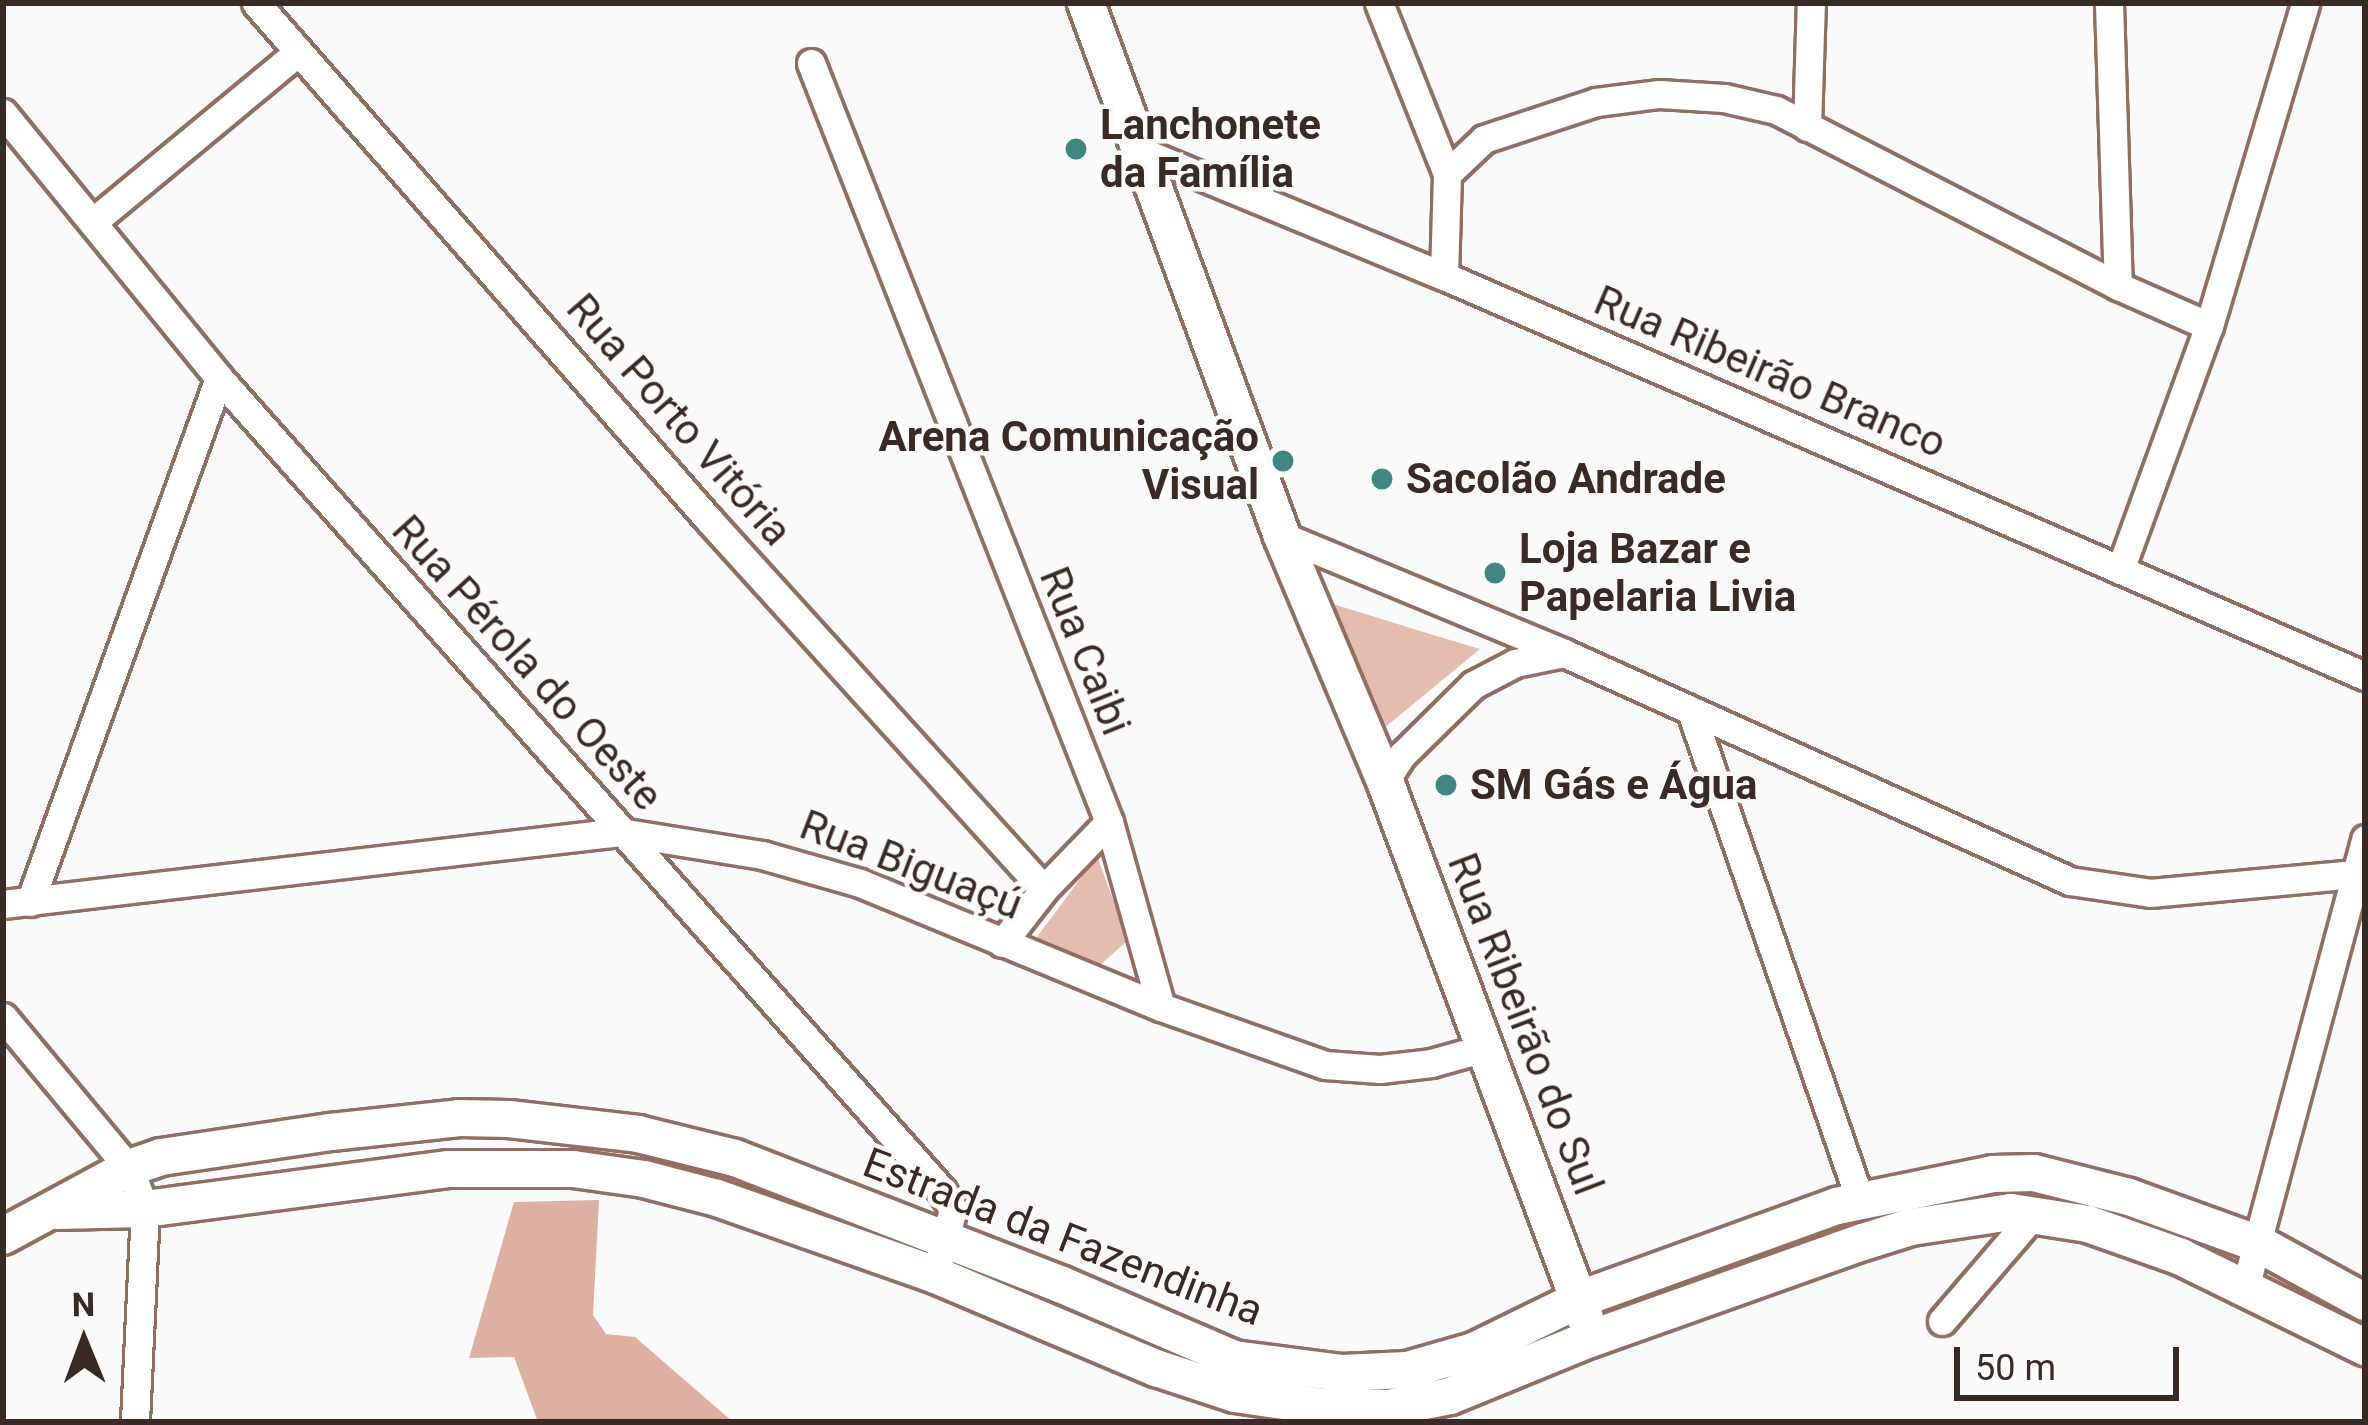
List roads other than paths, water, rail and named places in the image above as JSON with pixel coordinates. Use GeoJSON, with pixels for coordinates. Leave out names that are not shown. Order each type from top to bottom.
{"type":"FeatureCollection","features":[{"type":"Feature","properties":{"kind":"main road","name":"Rua Ribeirão do Sul"},"geometry":{"type":"LineString","coordinates":[[1086,3],[1282,536],[1385,781],[1580,1299],[1590,1339]]}},
{"type":"Feature","properties":{"kind":"main road","name":"Estrada da Fazendinha"},"geometry":{"type":"LineString","coordinates":[[3,1236],[129,1168],[215,1146],[459,1118],[550,1122],[638,1134],[735,1158],[948,1239],[1234,1359],[1342,1373],[1407,1370],[1474,1352],[1580,1299],[1860,1200],[1993,1174],[2034,1172],[2129,1197],[2259,1244],[2365,1302]]}},
{"type":"Feature","properties":{"kind":"main road","name":"Estrada da Fazendinha"},"geometry":{"type":"LineString","coordinates":[[54,1211],[145,1210],[449,1169],[573,1169],[717,1198],[932,1274],[1156,1368],[1235,1394],[1324,1407],[1389,1408],[1450,1396],[1590,1339],[1911,1227],[1991,1213],[2035,1213],[2089,1224],[2245,1288],[2365,1347]]}},
{"type":"Feature","properties":{"kind":"street","name":"Rua Porto Vitória"},"geometry":{"type":"LineString","coordinates":[[256,3],[1044,889]]}},
{"type":"Feature","properties":{"kind":"street"},"geometry":{"type":"LineString","coordinates":[[1378,3],[1447,174],[1444,276]]}},
{"type":"Feature","properties":{"kind":"street"},"geometry":{"type":"LineString","coordinates":[[1807,128],[1811,3]]}},
{"type":"Feature","properties":{"kind":"street"},"geometry":{"type":"LineString","coordinates":[[2109,3],[2118,286]]}},
{"type":"Feature","properties":{"kind":"street"},"geometry":{"type":"LineString","coordinates":[[2120,570],[2209,326],[2306,3]]}},
{"type":"Feature","properties":{"kind":"street"},"geometry":{"type":"LineString","coordinates":[[94,221],[297,53]]}},
{"type":"Feature","properties":{"kind":"street","name":"Rua Caibi"},"geometry":{"type":"LineString","coordinates":[[811,63],[1109,822],[1161,1007]]}},
{"type":"Feature","properties":{"kind":"street"},"geometry":{"type":"LineString","coordinates":[[1447,174],[1484,139],[1596,102],[1660,94],[1724,98],[1776,110],[2118,286],[2209,326]]}},
{"type":"Feature","properties":{"kind":"street","name":"Rua Pérola do Oeste"},"geometry":{"type":"LineString","coordinates":[[3,113],[219,378],[942,1191],[953,1209],[948,1239]]}},
{"type":"Feature","properties":{"kind":"street","name":"Rua Ribeirão Branco"},"geometry":{"type":"LineString","coordinates":[[1140,151],[1444,276],[2365,676]]}},
{"type":"Feature","properties":{"kind":"street"},"geometry":{"type":"LineString","coordinates":[[16,903],[219,378]]}},
{"type":"Feature","properties":{"kind":"street"},"geometry":{"type":"LineString","coordinates":[[1282,536],[1564,653],[2070,881],[2150,893],[2355,874]]}},
{"type":"Feature","properties":{"kind":"street"},"geometry":{"type":"LineString","coordinates":[[1385,781],[1402,755],[1473,685],[1515,662],[1564,653]]}},
{"type":"Feature","properties":{"kind":"street"},"geometry":{"type":"LineString","coordinates":[[1692,714],[1860,1200]]}},
{"type":"Feature","properties":{"kind":"street"},"geometry":{"type":"LineString","coordinates":[[1002,944],[1044,889],[1109,822]]}},
{"type":"Feature","properties":{"kind":"street","name":"Rua Biguaçú"},"geometry":{"type":"LineString","coordinates":[[16,903],[620,832],[762,855],[860,883],[1161,1007],[1325,1065],[1380,1069],[1431,1063],[1484,1048]]}},
{"type":"Feature","properties":{"kind":"street"},"geometry":{"type":"LineString","coordinates":[[2245,1288],[2365,839]]}},
{"type":"Feature","properties":{"kind":"street"},"geometry":{"type":"LineString","coordinates":[[3,1018],[129,1168],[145,1210],[135,1422]]}},
{"type":"Feature","properties":{"kind":"street"},"geometry":{"type":"LineString","coordinates":[[1942,1321],[2035,1213]]}},
{"type":"Feature","properties":{"kind":"street"},"geometry":{"type":"LineString","coordinates":[[932,1274],[948,1239]]}},
{"type":"Feature","properties":{"kind":"place","name":"Lanchonete da Família"},"geometry":{"type":"Point","coordinates":[1076,149]}},
{"type":"Feature","properties":{"kind":"place","name":"Arena Comunicação Visual"},"geometry":{"type":"Point","coordinates":[1283,461]}},
{"type":"Feature","properties":{"kind":"place","name":"Sacolão Andrade"},"geometry":{"type":"Point","coordinates":[1382,479]}},
{"type":"Feature","properties":{"kind":"place","name":"Loja Bazar e Papelaria Livia"},"geometry":{"type":"Point","coordinates":[1495,573]}},
{"type":"Feature","properties":{"kind":"place","name":"SM Gás e Água"},"geometry":{"type":"Point","coordinates":[1446,785]}}]}
